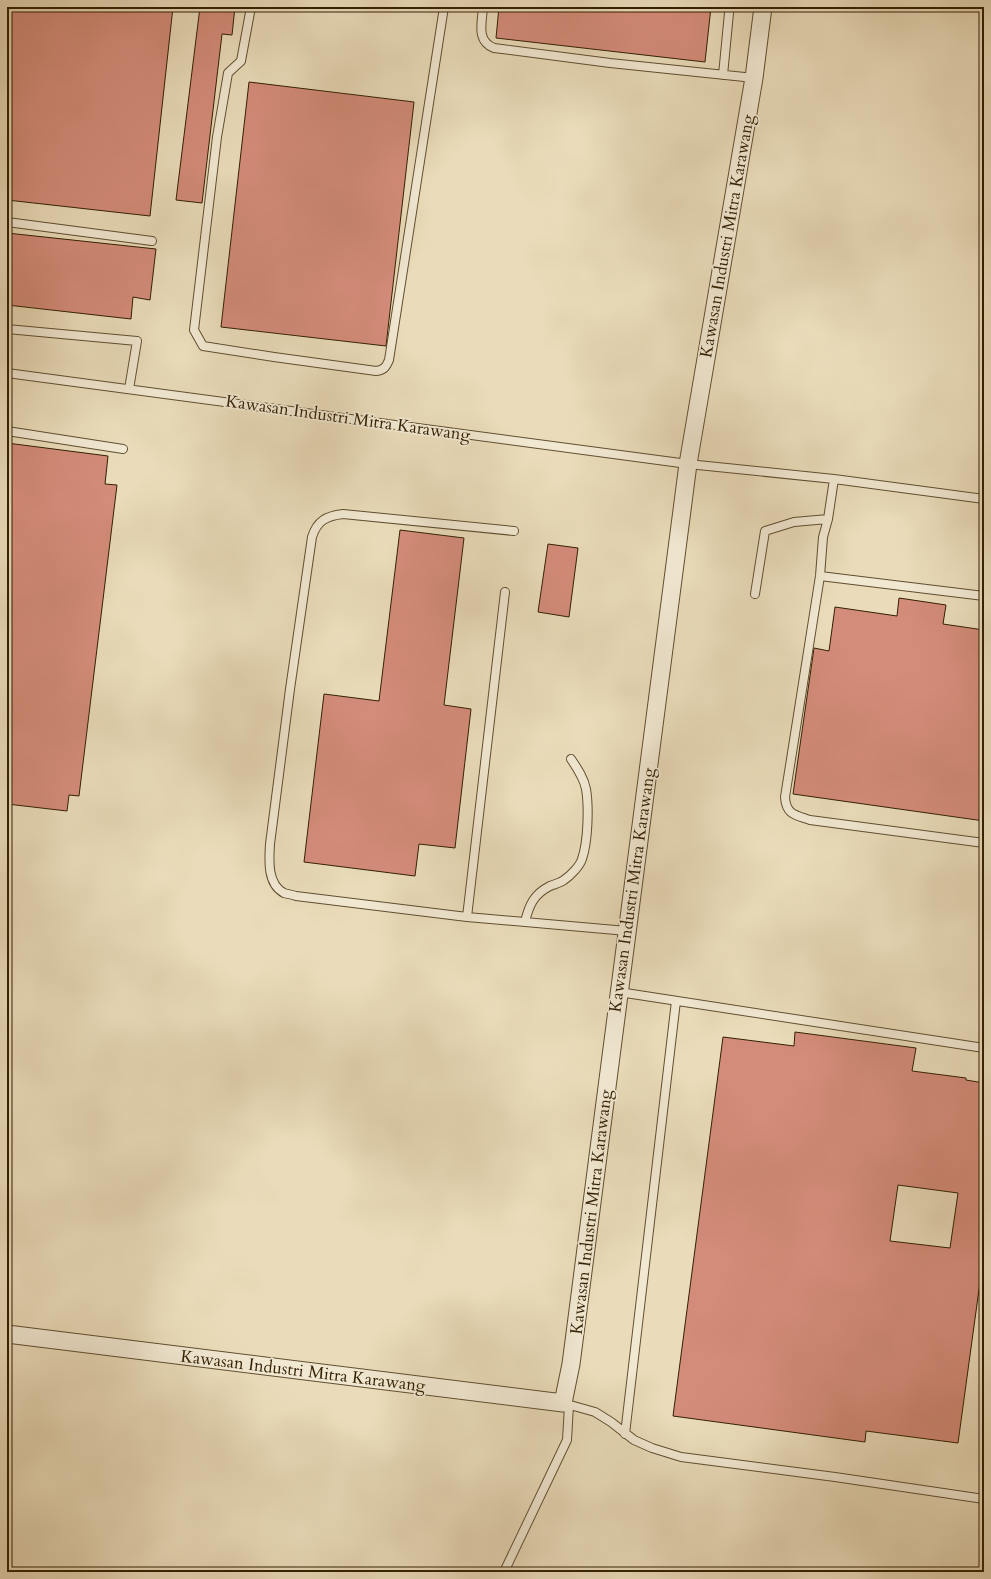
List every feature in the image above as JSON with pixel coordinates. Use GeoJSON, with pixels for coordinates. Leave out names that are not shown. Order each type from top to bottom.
{"type":"FeatureCollection","features":[{"type":"Feature","properties":{"kind":"street","name":"Kawasan Industri Mitra Karawang"},"geometry":{"type":"LineString","coordinates":[[7,1334],[566,1404],[688,464],[754,78],[763,7]]}},
{"type":"Feature","properties":{"kind":"lane"},"geometry":{"type":"LineString","coordinates":[[251,7],[241,61],[228,73],[218,137],[194,330],[203,346],[376,370],[382,370],[387,366],[389,360],[444,7]]}},
{"type":"Feature","properties":{"kind":"lane"},"geometry":{"type":"LineString","coordinates":[[483,7],[481,34],[487,46],[494,48],[610,63],[754,78]]}},
{"type":"Feature","properties":{"kind":"lane"},"geometry":{"type":"LineString","coordinates":[[723,74],[729,13],[728,7]]}},
{"type":"Feature","properties":{"kind":"lane"},"geometry":{"type":"LineString","coordinates":[[7,222],[152,240]]}},
{"type":"Feature","properties":{"kind":"lane"},"geometry":{"type":"LineString","coordinates":[[7,329],[137,341],[128,389]]}},
{"type":"Feature","properties":{"kind":"lane","name":"Kawasan Industri Mitra Karawang"},"geometry":{"type":"LineString","coordinates":[[7,373],[688,464],[834,479],[984,499]]}},
{"type":"Feature","properties":{"kind":"lane"},"geometry":{"type":"LineString","coordinates":[[7,431],[122,449]]}},
{"type":"Feature","properties":{"kind":"lane"},"geometry":{"type":"LineString","coordinates":[[834,479],[828,519],[823,537],[820,576],[785,805],[790,813],[810,820],[984,843]]}},
{"type":"Feature","properties":{"kind":"lane"},"geometry":{"type":"LineString","coordinates":[[514,532],[343,514],[320,521],[315,528],[312,537],[290,689],[270,844],[269,867],[273,881],[279,889],[285,893],[296,896],[467,916],[627,931]]}},
{"type":"Feature","properties":{"kind":"lane"},"geometry":{"type":"LineString","coordinates":[[755,594],[765,532],[794,522],[828,519]]}},
{"type":"Feature","properties":{"kind":"lane"},"geometry":{"type":"LineString","coordinates":[[820,576],[984,596]]}},
{"type":"Feature","properties":{"kind":"lane"},"geometry":{"type":"LineString","coordinates":[[467,916],[505,592]]}},
{"type":"Feature","properties":{"kind":"lane"},"geometry":{"type":"LineString","coordinates":[[525,922],[529,907],[539,893],[564,880],[582,861],[586,844],[588,806],[586,787],[579,771],[571,759]]}},
{"type":"Feature","properties":{"kind":"lane"},"geometry":{"type":"LineString","coordinates":[[619,992],[984,1048]]}},
{"type":"Feature","properties":{"kind":"lane"},"geometry":{"type":"LineString","coordinates":[[625,1434],[676,1001]]}},
{"type":"Feature","properties":{"kind":"lane"},"geometry":{"type":"LineString","coordinates":[[504,1572],[567,1440],[566,1404],[596,1412],[634,1440],[681,1457],[827,1476],[984,1499]]}},
{"type":"Feature","properties":{"kind":"building"},"geometry":{"type":"Polygon","coordinates":[[[7,7],[173,7],[150,216],[7,200],[7,7]]]}},
{"type":"Feature","properties":{"kind":"building"},"geometry":{"type":"Polygon","coordinates":[[[200,7],[235,7],[232,35],[222,34],[202,203],[176,200],[200,7]]]}},
{"type":"Feature","properties":{"kind":"building"},"geometry":{"type":"Polygon","coordinates":[[[499,7],[711,7],[705,62],[496,38],[499,7]]]}},
{"type":"Feature","properties":{"kind":"building"},"geometry":{"type":"Polygon","coordinates":[[[249,82],[414,102],[386,346],[221,327],[249,82]]]}},
{"type":"Feature","properties":{"kind":"building"},"geometry":{"type":"Polygon","coordinates":[[[7,233],[156,249],[150,300],[133,297],[131,319],[7,305],[7,233]]]}},
{"type":"Feature","properties":{"kind":"building"},"geometry":{"type":"Polygon","coordinates":[[[7,443],[108,456],[105,484],[117,485],[79,796],[69,795],[67,811],[7,804],[7,443]]]}},
{"type":"Feature","properties":{"kind":"building"},"geometry":{"type":"Polygon","coordinates":[[[400,530],[464,538],[444,705],[471,709],[455,848],[419,844],[415,876],[304,862],[324,694],[379,701],[400,530]]]}},
{"type":"Feature","properties":{"kind":"building"},"geometry":{"type":"Polygon","coordinates":[[[548,544],[578,548],[569,617],[538,612],[548,544]]]}},
{"type":"Feature","properties":{"kind":"building"},"geometry":{"type":"Polygon","coordinates":[[[899,598],[946,605],[943,624],[984,630],[984,821],[793,794],[814,648],[829,651],[835,607],[897,616],[899,598]]]}},
{"type":"Feature","properties":{"kind":"building"},"geometry":{"type":"Polygon","coordinates":[[[795,1032],[916,1048],[912,1071],[966,1078],[966,1080],[984,1083],[984,1253],[958,1443],[866,1431],[865,1442],[673,1416],[723,1037],[794,1046],[795,1032]],[[898,1185],[890,1241],[950,1248],[958,1193],[898,1185]]]}}]}
